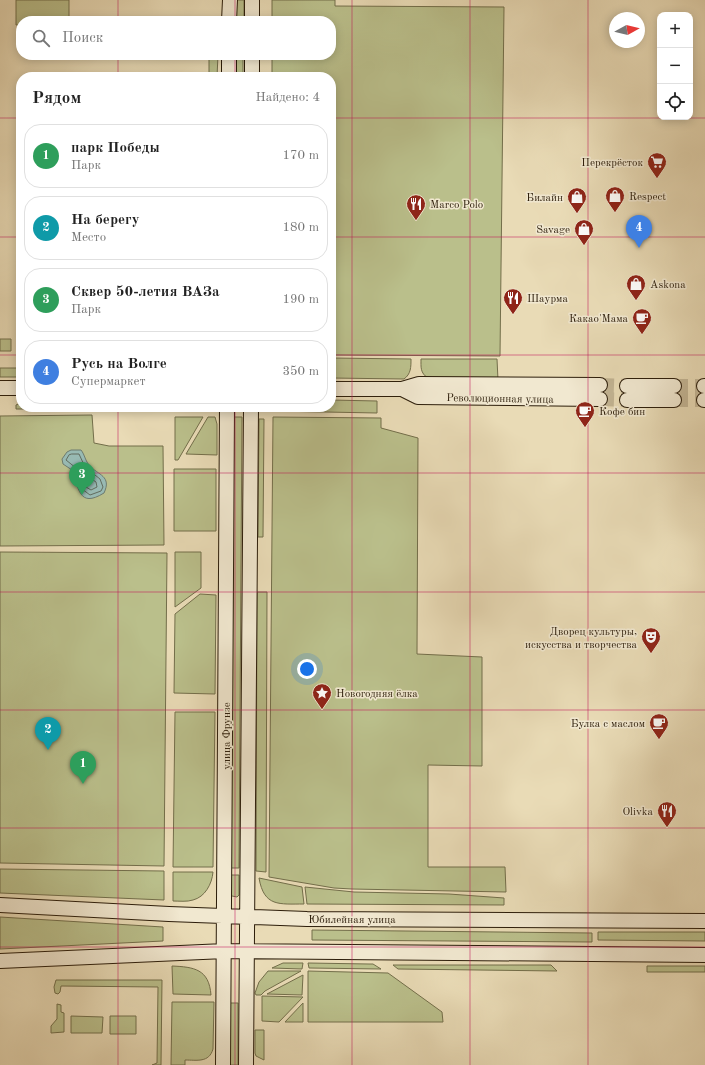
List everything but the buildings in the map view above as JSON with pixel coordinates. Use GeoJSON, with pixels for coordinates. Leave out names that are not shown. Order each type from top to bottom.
{"type":"FeatureCollection","features":[{"type":"Feature","properties":{"kind":"main road"},"geometry":{"type":"LineString","coordinates":[[230,0],[230,16]]}},
{"type":"Feature","properties":{"kind":"main road"},"geometry":{"type":"LineString","coordinates":[[252,0],[252,16]]}},
{"type":"Feature","properties":{"kind":"main road"},"geometry":{"type":"LineString","coordinates":[[229,60],[229,72]]}},
{"type":"Feature","properties":{"kind":"main road"},"geometry":{"type":"LineString","coordinates":[[252,60],[252,72]]}},
{"type":"Feature","properties":{"kind":"main road","name":"Революционная улица"},"geometry":{"type":"LineString","coordinates":[[336,389],[402,389],[419,384],[600,385]]}},
{"type":"Feature","properties":{"kind":"main road"},"geometry":{"type":"LineString","coordinates":[[627,386],[674,386]]}},
{"type":"Feature","properties":{"kind":"main road"},"geometry":{"type":"LineString","coordinates":[[0,388],[16,388]]}},
{"type":"Feature","properties":{"kind":"main road","name":"Революционная улица"},"geometry":{"type":"LineString","coordinates":[[402,389],[418,396],[600,399]]}},
{"type":"Feature","properties":{"kind":"main road"},"geometry":{"type":"LineString","coordinates":[[627,400],[674,400]]}},
{"type":"Feature","properties":{"kind":"main road","name":"улица Фрунзе"},"geometry":{"type":"LineString","coordinates":[[224,1065],[227,412]]}},
{"type":"Feature","properties":{"kind":"main road","name":"улица Фрунзе"},"geometry":{"type":"LineString","coordinates":[[246,1065],[251,412]]}},
{"type":"Feature","properties":{"kind":"main road","name":"Юбилейная улица"},"geometry":{"type":"LineString","coordinates":[[0,905],[169,914],[307,919],[705,921]]}},
{"type":"Feature","properties":{"kind":"main road"},"geometry":{"type":"LineString","coordinates":[[0,961],[225,950],[705,955]]}},
{"type":"Feature","properties":{"kind":"green space"},"geometry":{"type":"Polygon","coordinates":[[[16,0],[69,0],[69,16],[16,16],[16,0]]]}},
{"type":"Feature","properties":{"kind":"green space"},"geometry":{"type":"Polygon","coordinates":[[[235,0],[244,0],[244,16],[235,16],[235,0]]]}},
{"type":"Feature","properties":{"kind":"green space"},"geometry":{"type":"Polygon","coordinates":[[[272,0],[335,0],[335,6],[504,7],[500,356],[336,355],[336,72],[272,72],[272,60],[336,60],[336,16],[272,16],[272,0]]]}},
{"type":"Feature","properties":{"kind":"green space"},"geometry":{"type":"Polygon","coordinates":[[[209,60],[218,60],[217,72],[209,72],[209,60]]]}},
{"type":"Feature","properties":{"kind":"green space"},"geometry":{"type":"Polygon","coordinates":[[[234,60],[243,60],[243,72],[234,72],[234,60]]]}},
{"type":"Feature","properties":{"kind":"green space"},"geometry":{"type":"Polygon","coordinates":[[[0,339],[11,339],[11,351],[0,351],[0,339]]]}},
{"type":"Feature","properties":{"kind":"green space"},"geometry":{"type":"Polygon","coordinates":[[[336,358],[411,359],[411,368],[408,375],[404,379],[336,378],[336,358]]]}},
{"type":"Feature","properties":{"kind":"green space"},"geometry":{"type":"Polygon","coordinates":[[[421,359],[497,359],[498,380],[428,378],[422,372],[421,359]]]}},
{"type":"Feature","properties":{"kind":"green space"},"geometry":{"type":"Polygon","coordinates":[[[0,368],[16,368],[16,377],[0,377],[0,368]]]}},
{"type":"Feature","properties":{"kind":"green space"},"geometry":{"type":"Polygon","coordinates":[[[336,400],[377,401],[377,413],[325,412],[336,412],[336,400]]]}},
{"type":"Feature","properties":{"kind":"green space"},"geometry":{"type":"Polygon","coordinates":[[[92,415],[94,443],[109,446],[163,446],[164,545],[0,546],[0,416],[92,415]]]}},
{"type":"Feature","properties":{"kind":"green space"},"geometry":{"type":"Polygon","coordinates":[[[175,417],[203,417],[178,460],[175,460],[175,417]]]}},
{"type":"Feature","properties":{"kind":"green space"},"geometry":{"type":"Polygon","coordinates":[[[208,417],[215,417],[217,424],[217,455],[186,454],[208,417]]]}},
{"type":"Feature","properties":{"kind":"green space"},"geometry":{"type":"Polygon","coordinates":[[[234,417],[242,417],[239,868],[230,868],[234,417]]]}},
{"type":"Feature","properties":{"kind":"green space"},"geometry":{"type":"Polygon","coordinates":[[[273,417],[381,418],[381,428],[418,438],[417,654],[482,657],[482,766],[428,765],[428,867],[505,867],[506,892],[334,888],[269,877],[273,417]]]}},
{"type":"Feature","properties":{"kind":"green space"},"geometry":{"type":"Polygon","coordinates":[[[259,419],[264,419],[263,537],[258,537],[259,419]]]}},
{"type":"Feature","properties":{"kind":"green space"},"geometry":{"type":"Polygon","coordinates":[[[174,469],[216,469],[216,531],[174,531],[174,469]]]}},
{"type":"Feature","properties":{"kind":"green space"},"geometry":{"type":"Polygon","coordinates":[[[0,552],[167,553],[164,866],[0,863],[0,552]]]}},
{"type":"Feature","properties":{"kind":"green space"},"geometry":{"type":"Polygon","coordinates":[[[175,552],[201,552],[201,588],[175,607],[175,552]]]}},
{"type":"Feature","properties":{"kind":"green space"},"geometry":{"type":"Polygon","coordinates":[[[257,592],[267,592],[266,872],[256,871],[257,592]]]}},
{"type":"Feature","properties":{"kind":"green space"},"geometry":{"type":"Polygon","coordinates":[[[200,594],[216,595],[215,694],[174,693],[175,614],[200,594]]]}},
{"type":"Feature","properties":{"kind":"green space"},"geometry":{"type":"Polygon","coordinates":[[[175,712],[215,712],[213,867],[173,867],[175,712]]]}},
{"type":"Feature","properties":{"kind":"green space"},"geometry":{"type":"Polygon","coordinates":[[[0,869],[164,871],[164,900],[0,893],[0,869]]]}},
{"type":"Feature","properties":{"kind":"green space"},"geometry":{"type":"Polygon","coordinates":[[[173,872],[213,872],[207,889],[201,896],[191,901],[173,901],[173,872]]]}},
{"type":"Feature","properties":{"kind":"green space"},"geometry":{"type":"Polygon","coordinates":[[[230,875],[239,875],[239,895],[237,897],[230,894],[230,875]]]}},
{"type":"Feature","properties":{"kind":"green space"},"geometry":{"type":"Polygon","coordinates":[[[259,878],[302,887],[304,904],[274,902],[265,894],[261,887],[259,878]]]}},
{"type":"Feature","properties":{"kind":"green space"},"geometry":{"type":"Polygon","coordinates":[[[305,887],[354,892],[449,894],[504,898],[504,905],[307,904],[305,887]]]}},
{"type":"Feature","properties":{"kind":"green space"},"geometry":{"type":"Polygon","coordinates":[[[0,917],[163,927],[163,941],[0,949],[0,917]]]}},
{"type":"Feature","properties":{"kind":"green space"},"geometry":{"type":"Polygon","coordinates":[[[312,930],[592,933],[592,942],[312,940],[312,930]]]}},
{"type":"Feature","properties":{"kind":"green space"},"geometry":{"type":"Polygon","coordinates":[[[598,932],[705,932],[705,941],[598,940],[598,932]]]}},
{"type":"Feature","properties":{"kind":"green space"},"geometry":{"type":"Polygon","coordinates":[[[283,963],[303,963],[302,969],[272,968],[283,963]]]}},
{"type":"Feature","properties":{"kind":"green space"},"geometry":{"type":"Polygon","coordinates":[[[308,963],[373,964],[381,969],[309,968],[308,963]]]}},
{"type":"Feature","properties":{"kind":"green space"},"geometry":{"type":"Polygon","coordinates":[[[393,965],[551,965],[557,971],[398,969],[393,965]]]}},
{"type":"Feature","properties":{"kind":"green space"},"geometry":{"type":"Polygon","coordinates":[[[172,966],[187,967],[199,971],[204,975],[210,986],[211,995],[173,994],[172,966]]]}},
{"type":"Feature","properties":{"kind":"green space"},"geometry":{"type":"Polygon","coordinates":[[[647,966],[705,966],[705,972],[647,972],[647,966]]]}},
{"type":"Feature","properties":{"kind":"green space"},"geometry":{"type":"Polygon","coordinates":[[[268,971],[301,971],[265,991],[261,995],[256,995],[255,993],[259,982],[268,971]]]}},
{"type":"Feature","properties":{"kind":"green space"},"geometry":{"type":"Polygon","coordinates":[[[308,971],[388,973],[442,1012],[443,1022],[308,1022],[308,971]]]}},
{"type":"Feature","properties":{"kind":"green space"},"geometry":{"type":"Polygon","coordinates":[[[303,975],[302,995],[267,994],[303,975]]]}},
{"type":"Feature","properties":{"kind":"green space"},"geometry":{"type":"Polygon","coordinates":[[[56,980],[162,980],[161,1065],[152,1065],[157,1063],[158,987],[61,986],[58,994],[55,993],[54,987],[56,980]]]}},
{"type":"Feature","properties":{"kind":"green space"},"geometry":{"type":"Polygon","coordinates":[[[262,996],[303,997],[279,1022],[262,1021],[262,996]]]}},
{"type":"Feature","properties":{"kind":"green space"},"geometry":{"type":"Polygon","coordinates":[[[172,1002],[214,1002],[213,1049],[209,1057],[206,1059],[185,1060],[185,1065],[171,1065],[172,1002]]]}},
{"type":"Feature","properties":{"kind":"green space"},"geometry":{"type":"Polygon","coordinates":[[[230,1003],[238,1003],[238,1065],[230,1065],[230,1003]]]}},
{"type":"Feature","properties":{"kind":"green space"},"geometry":{"type":"Polygon","coordinates":[[[303,1003],[303,1022],[285,1022],[303,1003]]]}},
{"type":"Feature","properties":{"kind":"green space"},"geometry":{"type":"Polygon","coordinates":[[[57,1004],[61,1005],[61,1012],[64,1013],[64,1032],[51,1033],[51,1026],[57,1019],[57,1004]]]}},
{"type":"Feature","properties":{"kind":"green space"},"geometry":{"type":"Polygon","coordinates":[[[71,1016],[103,1017],[102,1033],[71,1033],[71,1016]]]}},
{"type":"Feature","properties":{"kind":"green space"},"geometry":{"type":"Polygon","coordinates":[[[110,1016],[136,1016],[136,1034],[110,1034],[110,1016]]]}},
{"type":"Feature","properties":{"kind":"green space"},"geometry":{"type":"Polygon","coordinates":[[[255,1030],[264,1030],[264,1060],[256,1056],[255,1053],[255,1030]]]}},
{"type":"Feature","properties":{"kind":"water"},"geometry":{"type":"Polygon","coordinates":[[[71,450],[81,450],[88,464],[103,476],[106,483],[104,493],[89,499],[81,494],[72,470],[63,464],[62,459],[67,452],[71,450]]]}},
{"type":"Feature","properties":{"kind":"tunnel"},"geometry":{"type":"LineString","coordinates":[[600,385],[627,386]]}},
{"type":"Feature","properties":{"kind":"tunnel"},"geometry":{"type":"LineString","coordinates":[[674,386],[704,386]]}},
{"type":"Feature","properties":{"kind":"tunnel"},"geometry":{"type":"LineString","coordinates":[[600,399],[627,400]]}},
{"type":"Feature","properties":{"kind":"tunnel"},"geometry":{"type":"LineString","coordinates":[[674,400],[704,400]]}},
{"type":"Feature","properties":{"kind":"place","name":"Перекрёсток"},"geometry":{"type":"Point","coordinates":[657,179]}},
{"type":"Feature","properties":{"kind":"place","name":"Respect"},"geometry":{"type":"Point","coordinates":[615,213]}},
{"type":"Feature","properties":{"kind":"place","name":"Билайн"},"geometry":{"type":"Point","coordinates":[577,214]}},
{"type":"Feature","properties":{"kind":"place","name":"Marco Polo"},"geometry":{"type":"Point","coordinates":[416,221]}},
{"type":"Feature","properties":{"kind":"place","name":"Savage"},"geometry":{"type":"Point","coordinates":[584,246]}},
{"type":"Feature","properties":{"kind":"place","name":"Русь на Волге"},"geometry":{"type":"Point","coordinates":[639,248]}},
{"type":"Feature","properties":{"kind":"place","name":"Askona"},"geometry":{"type":"Point","coordinates":[636,301]}},
{"type":"Feature","properties":{"kind":"place","name":"Шаурма"},"geometry":{"type":"Point","coordinates":[513,315]}},
{"type":"Feature","properties":{"kind":"place","name":"Какао'Мама"},"geometry":{"type":"Point","coordinates":[642,335]}},
{"type":"Feature","properties":{"kind":"place","name":"Кофе бин"},"geometry":{"type":"Point","coordinates":[585,428]}},
{"type":"Feature","properties":{"kind":"place","name":"Сквер 50-летия ВАЗа"},"geometry":{"type":"Point","coordinates":[82,495]}},
{"type":"Feature","properties":{"kind":"place","name":"Дворец культуры, искусства и творчества"},"geometry":{"type":"Point","coordinates":[651,654]}},
{"type":"Feature","properties":{"kind":"place","name":"Новогодняя ёлка"},"geometry":{"type":"Point","coordinates":[322,710]}},
{"type":"Feature","properties":{"kind":"place","name":"Булка с маслом"},"geometry":{"type":"Point","coordinates":[659,740]}},
{"type":"Feature","properties":{"kind":"place","name":"На берегу"},"geometry":{"type":"Point","coordinates":[48,750]}},
{"type":"Feature","properties":{"kind":"place","name":"парк Победы"},"geometry":{"type":"Point","coordinates":[83,784]}},
{"type":"Feature","properties":{"kind":"place","name":"Olivka"},"geometry":{"type":"Point","coordinates":[667,828]}}]}
